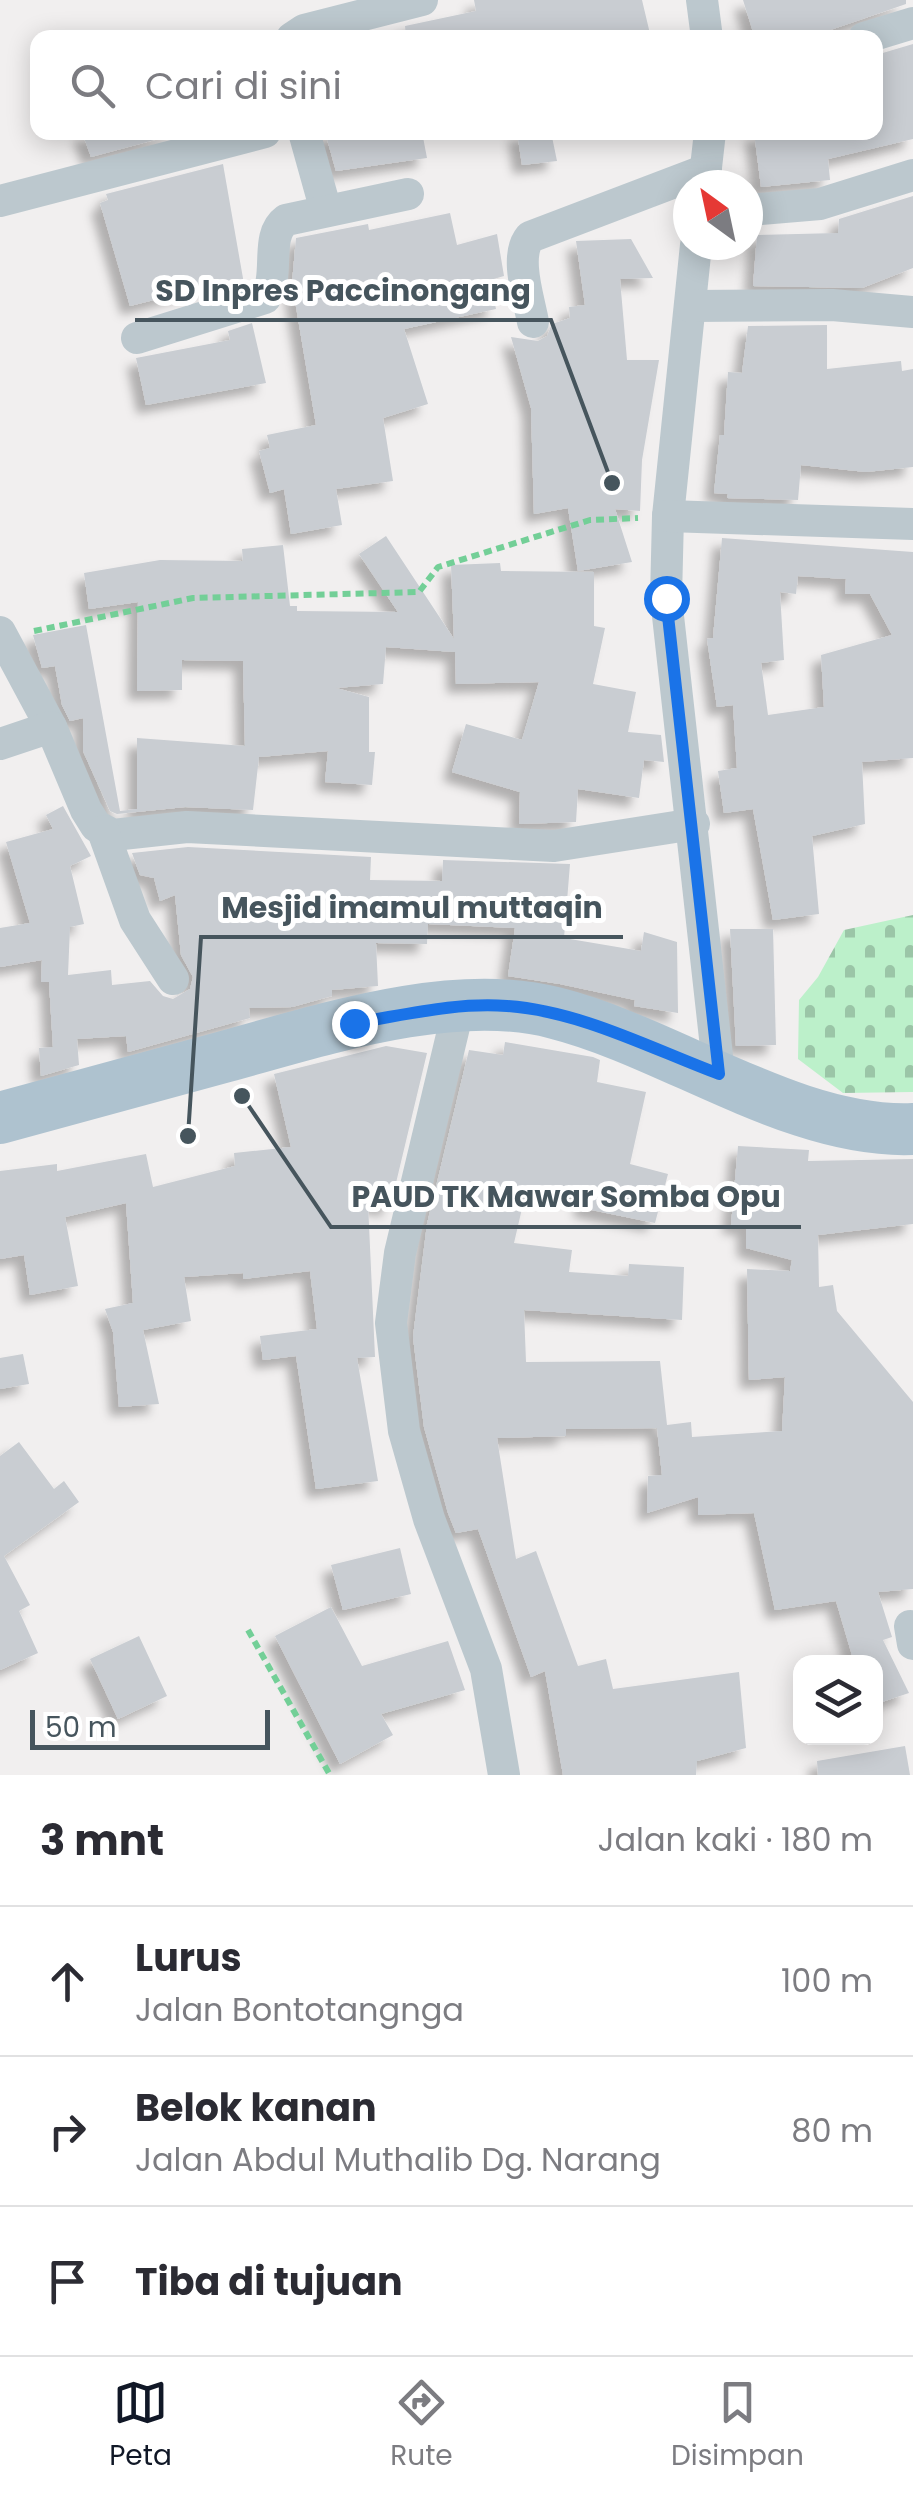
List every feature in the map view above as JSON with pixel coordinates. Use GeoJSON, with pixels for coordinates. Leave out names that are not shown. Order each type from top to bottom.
{"type":"FeatureCollection","features":[{"type":"Feature","properties":{"kind":"main road"},"geometry":{"type":"LineString","coordinates":[[0,1118],[354,1023],[459,1006],[507,1006],[555,1013],[719,1074],[796,1110],[888,1130],[913,1129]]}},
{"type":"Feature","properties":{"kind":"street"},"geometry":{"type":"LineString","coordinates":[[304,30],[422,0]]}},
{"type":"Feature","properties":{"kind":"street"},"geometry":{"type":"LineString","coordinates":[[702,0],[706,30]]}},
{"type":"Feature","properties":{"kind":"street"},"geometry":{"type":"LineString","coordinates":[[883,32],[913,23]]}},
{"type":"Feature","properties":{"kind":"street"},"geometry":{"type":"LineString","coordinates":[[0,200],[235,140]]}},
{"type":"Feature","properties":{"kind":"street"},"geometry":{"type":"LineString","coordinates":[[306,140],[326,211]]}},
{"type":"Feature","properties":{"kind":"street"},"geometry":{"type":"LineString","coordinates":[[706,170],[709,140]]}},
{"type":"Feature","properties":{"kind":"street"},"geometry":{"type":"LineString","coordinates":[[763,209],[820,204],[913,175]]}},
{"type":"Feature","properties":{"kind":"street"},"geometry":{"type":"LineString","coordinates":[[533,322],[524,260],[524,244],[530,237],[673,189]]}},
{"type":"Feature","properties":{"kind":"street"},"geometry":{"type":"LineString","coordinates":[[137,338],[257,303],[269,293],[280,223],[408,194]]}},
{"type":"Feature","properties":{"kind":"street"},"geometry":{"type":"LineString","coordinates":[[695,260],[668,516],[666,598],[719,1074]]}},
{"type":"Feature","properties":{"kind":"street"},"geometry":{"type":"LineString","coordinates":[[690,306],[832,305],[913,312]]}},
{"type":"Feature","properties":{"kind":"street"},"geometry":{"type":"LineString","coordinates":[[668,516],[913,524]]}},
{"type":"Feature","properties":{"kind":"street"},"geometry":{"type":"LineString","coordinates":[[2,635],[50,728],[86,810],[113,836],[187,828],[245,829],[554,846],[694,824]]}},
{"type":"Feature","properties":{"kind":"street"},"geometry":{"type":"LineString","coordinates":[[0,744],[50,728]]}},
{"type":"Feature","properties":{"kind":"street"},"geometry":{"type":"LineString","coordinates":[[103,830],[135,920],[172,979]]}},
{"type":"Feature","properties":{"kind":"street"},"geometry":{"type":"LineString","coordinates":[[459,1006],[402,1240],[391,1324],[409,1450],[429,1519],[486,1669],[504,1775]]}},
{"type":"Feature","properties":{"kind":"path"},"geometry":{"type":"LineString","coordinates":[[2,635],[193,598],[419,592],[438,567],[590,520],[668,516]]}},
{"type":"Feature","properties":{"kind":"path"},"geometry":{"type":"LineString","coordinates":[[248,1630],[330,1775]]}},
{"type":"Feature","properties":{"kind":"green space"},"geometry":{"type":"Polygon","coordinates":[[[913,915],[913,1092],[843,1093],[798,1059],[799,1000],[818,977],[844,930],[913,915]]]}},
{"type":"Feature","properties":{"kind":"building"},"geometry":{"type":"Polygon","coordinates":[[[474,0],[642,0],[649,30],[405,30],[405,26],[476,11],[474,0]]]}},
{"type":"Feature","properties":{"kind":"building"},"geometry":{"type":"Polygon","coordinates":[[[743,0],[906,0],[906,4],[830,30],[752,30],[743,0]]]}},
{"type":"Feature","properties":{"kind":"building"},"geometry":{"type":"Polygon","coordinates":[[[913,44],[913,139],[828,159],[830,180],[763,187],[755,140],[883,140],[883,53],[913,44]]]}},
{"type":"Feature","properties":{"kind":"building"},"geometry":{"type":"Polygon","coordinates":[[[85,140],[154,140],[91,157],[85,140]]]}},
{"type":"Feature","properties":{"kind":"building"},"geometry":{"type":"Polygon","coordinates":[[[327,140],[424,140],[427,158],[336,171],[327,140]]]}},
{"type":"Feature","properties":{"kind":"building"},"geometry":{"type":"Polygon","coordinates":[[[518,140],[553,140],[557,161],[522,165],[518,140]]]}},
{"type":"Feature","properties":{"kind":"building"},"geometry":{"type":"Polygon","coordinates":[[[223,164],[244,284],[218,292],[217,284],[130,306],[100,203],[108,200],[106,194],[223,164]]]}},
{"type":"Feature","properties":{"kind":"building"},"geometry":{"type":"Polygon","coordinates":[[[913,196],[913,268],[862,288],[753,286],[755,260],[763,260],[763,235],[838,233],[839,219],[913,196]]]}},
{"type":"Feature","properties":{"kind":"building"},"geometry":{"type":"Polygon","coordinates":[[[450,213],[457,245],[497,234],[504,276],[490,280],[496,309],[404,329],[428,404],[383,418],[393,481],[336,489],[342,525],[291,534],[284,489],[270,493],[259,451],[270,448],[267,435],[316,425],[292,283],[296,238],[368,224],[369,230],[450,213]]]}},
{"type":"Feature","properties":{"kind":"building"},"geometry":{"type":"Polygon","coordinates":[[[631,239],[653,278],[620,279],[627,360],[659,360],[642,460],[640,511],[615,509],[632,562],[578,571],[568,508],[534,514],[531,408],[511,337],[538,341],[547,336],[552,324],[570,318],[569,307],[585,305],[576,241],[631,239]]]}},
{"type":"Feature","properties":{"kind":"building"},"geometry":{"type":"Polygon","coordinates":[[[252,323],[266,383],[146,405],[136,358],[230,340],[228,331],[252,323]]]}},
{"type":"Feature","properties":{"kind":"building"},"geometry":{"type":"Polygon","coordinates":[[[827,325],[827,369],[901,361],[902,371],[913,369],[913,467],[866,472],[801,465],[798,500],[727,498],[728,494],[714,493],[720,435],[724,435],[728,372],[742,373],[748,326],[827,325]]]}},
{"type":"Feature","properties":{"kind":"building"},"geometry":{"type":"Polygon","coordinates":[[[386,536],[454,639],[451,565],[500,563],[501,571],[594,572],[594,626],[605,628],[593,684],[636,692],[628,732],[661,735],[664,762],[644,760],[639,798],[578,789],[576,822],[519,824],[520,792],[452,772],[466,724],[522,740],[539,682],[456,684],[455,652],[386,647],[383,684],[336,688],[369,697],[369,752],[375,752],[372,785],[325,782],[328,751],[259,757],[253,810],[185,807],[117,814],[110,811],[83,751],[83,718],[70,721],[62,705],[55,666],[42,668],[33,635],[86,625],[120,811],[137,809],[137,738],[245,746],[243,661],[182,660],[182,690],[137,691],[138,602],[89,609],[84,573],[160,560],[243,561],[242,549],[283,545],[290,606],[297,606],[297,611],[398,612],[359,554],[386,536]]]}},
{"type":"Feature","properties":{"kind":"building"},"geometry":{"type":"Polygon","coordinates":[[[722,538],[913,552],[913,758],[862,762],[865,824],[812,836],[819,914],[773,920],[753,809],[724,813],[718,771],[737,768],[733,705],[717,707],[707,639],[713,638],[722,538]],[[798,576],[796,594],[780,592],[784,660],[761,663],[768,715],[824,707],[821,655],[892,635],[870,594],[845,594],[846,579],[798,576]]]}},
{"type":"Feature","properties":{"kind":"building"},"geometry":{"type":"Polygon","coordinates":[[[63,806],[91,856],[70,866],[84,924],[70,927],[68,975],[111,970],[112,985],[150,981],[163,996],[173,999],[190,989],[193,977],[181,955],[175,895],[160,901],[154,878],[140,875],[132,853],[188,847],[371,857],[370,880],[442,881],[443,860],[570,864],[564,938],[641,951],[644,932],[677,942],[678,1013],[634,1006],[635,1000],[508,976],[515,928],[428,924],[427,944],[376,943],[378,986],[332,990],[332,996],[292,1007],[249,1008],[250,1018],[128,1052],[126,1036],[77,1039],[79,1065],[41,1076],[39,1048],[53,1047],[49,982],[41,982],[42,960],[0,967],[0,928],[30,923],[6,842],[53,829],[46,815],[63,806]]]}},
{"type":"Feature","properties":{"kind":"building"},"geometry":{"type":"Polygon","coordinates":[[[730,929],[773,929],[776,1045],[736,1046],[730,929]]]}},
{"type":"Feature","properties":{"kind":"building"},"geometry":{"type":"Polygon","coordinates":[[[505,1042],[593,1057],[600,1060],[597,1082],[646,1092],[630,1164],[668,1174],[655,1223],[582,1208],[585,1191],[527,1187],[514,1243],[572,1250],[569,1272],[628,1276],[629,1264],[684,1267],[682,1320],[524,1310],[526,1362],[660,1361],[667,1425],[691,1422],[692,1437],[782,1431],[785,1377],[749,1380],[747,1269],[790,1271],[792,1260],[746,1248],[746,1226],[731,1225],[738,1146],[809,1150],[808,1161],[913,1159],[913,1224],[818,1235],[819,1287],[833,1285],[837,1311],[913,1402],[913,1589],[878,1592],[892,1637],[883,1640],[909,1693],[883,1702],[883,1655],[852,1655],[836,1601],[775,1610],[754,1513],[698,1515],[698,1497],[647,1513],[648,1476],[662,1475],[657,1428],[566,1429],[566,1436],[497,1438],[516,1559],[536,1551],[578,1666],[606,1659],[613,1689],[739,1672],[746,1748],[697,1761],[696,1775],[563,1775],[545,1671],[531,1677],[478,1529],[456,1533],[448,1513],[424,1427],[413,1337],[427,1224],[469,1050],[503,1055],[505,1042]]]}},
{"type":"Feature","properties":{"kind":"building"},"geometry":{"type":"Polygon","coordinates":[[[386,1046],[427,1053],[390,1208],[368,1203],[375,1357],[357,1358],[378,1481],[316,1489],[296,1356],[263,1360],[260,1336],[317,1329],[310,1271],[243,1279],[243,1273],[184,1277],[191,1321],[143,1330],[159,1404],[119,1407],[113,1332],[105,1309],[133,1303],[126,1203],[65,1217],[78,1286],[30,1295],[24,1255],[0,1259],[0,1171],[57,1164],[57,1171],[146,1154],[153,1187],[235,1166],[234,1153],[291,1147],[274,1074],[386,1046]]]}},
{"type":"Feature","properties":{"kind":"building"},"geometry":{"type":"Polygon","coordinates":[[[23,1354],[29,1384],[0,1389],[0,1358],[23,1354]]]}},
{"type":"Feature","properties":{"kind":"building"},"geometry":{"type":"Polygon","coordinates":[[[19,1442],[54,1489],[64,1481],[79,1502],[4,1556],[30,1605],[19,1611],[38,1653],[0,1670],[0,1456],[19,1442]]]}},
{"type":"Feature","properties":{"kind":"building"},"geometry":{"type":"Polygon","coordinates":[[[400,1548],[411,1594],[343,1610],[331,1565],[400,1548]]]}},
{"type":"Feature","properties":{"kind":"building"},"geometry":{"type":"Polygon","coordinates":[[[331,1607],[362,1666],[448,1641],[465,1690],[381,1714],[393,1735],[340,1764],[275,1636],[331,1607]]]}},
{"type":"Feature","properties":{"kind":"building"},"geometry":{"type":"Polygon","coordinates":[[[139,1636],[167,1696],[118,1719],[90,1659],[139,1636]]]}},
{"type":"Feature","properties":{"kind":"building"},"geometry":{"type":"Polygon","coordinates":[[[905,1746],[910,1775],[818,1775],[817,1761],[905,1746]]]}},
{"type":"Feature","properties":{"kind":"place","name":"SD Inpres Paccinongang"},"geometry":{"type":"Point","coordinates":[612,483]}},
{"type":"Feature","properties":{"kind":"place","name":"PAUD TK Mawar Somba Opu"},"geometry":{"type":"Point","coordinates":[242,1096]}},
{"type":"Feature","properties":{"kind":"place","name":"Mesjid imamul muttaqin"},"geometry":{"type":"Point","coordinates":[188,1136]}},
{"type":"Feature","properties":{"kind":"route"},"geometry":{"type":"LineString","coordinates":[[354,1023],[459,1006],[507,1006],[555,1013],[719,1074],[666,598]]}}]}
